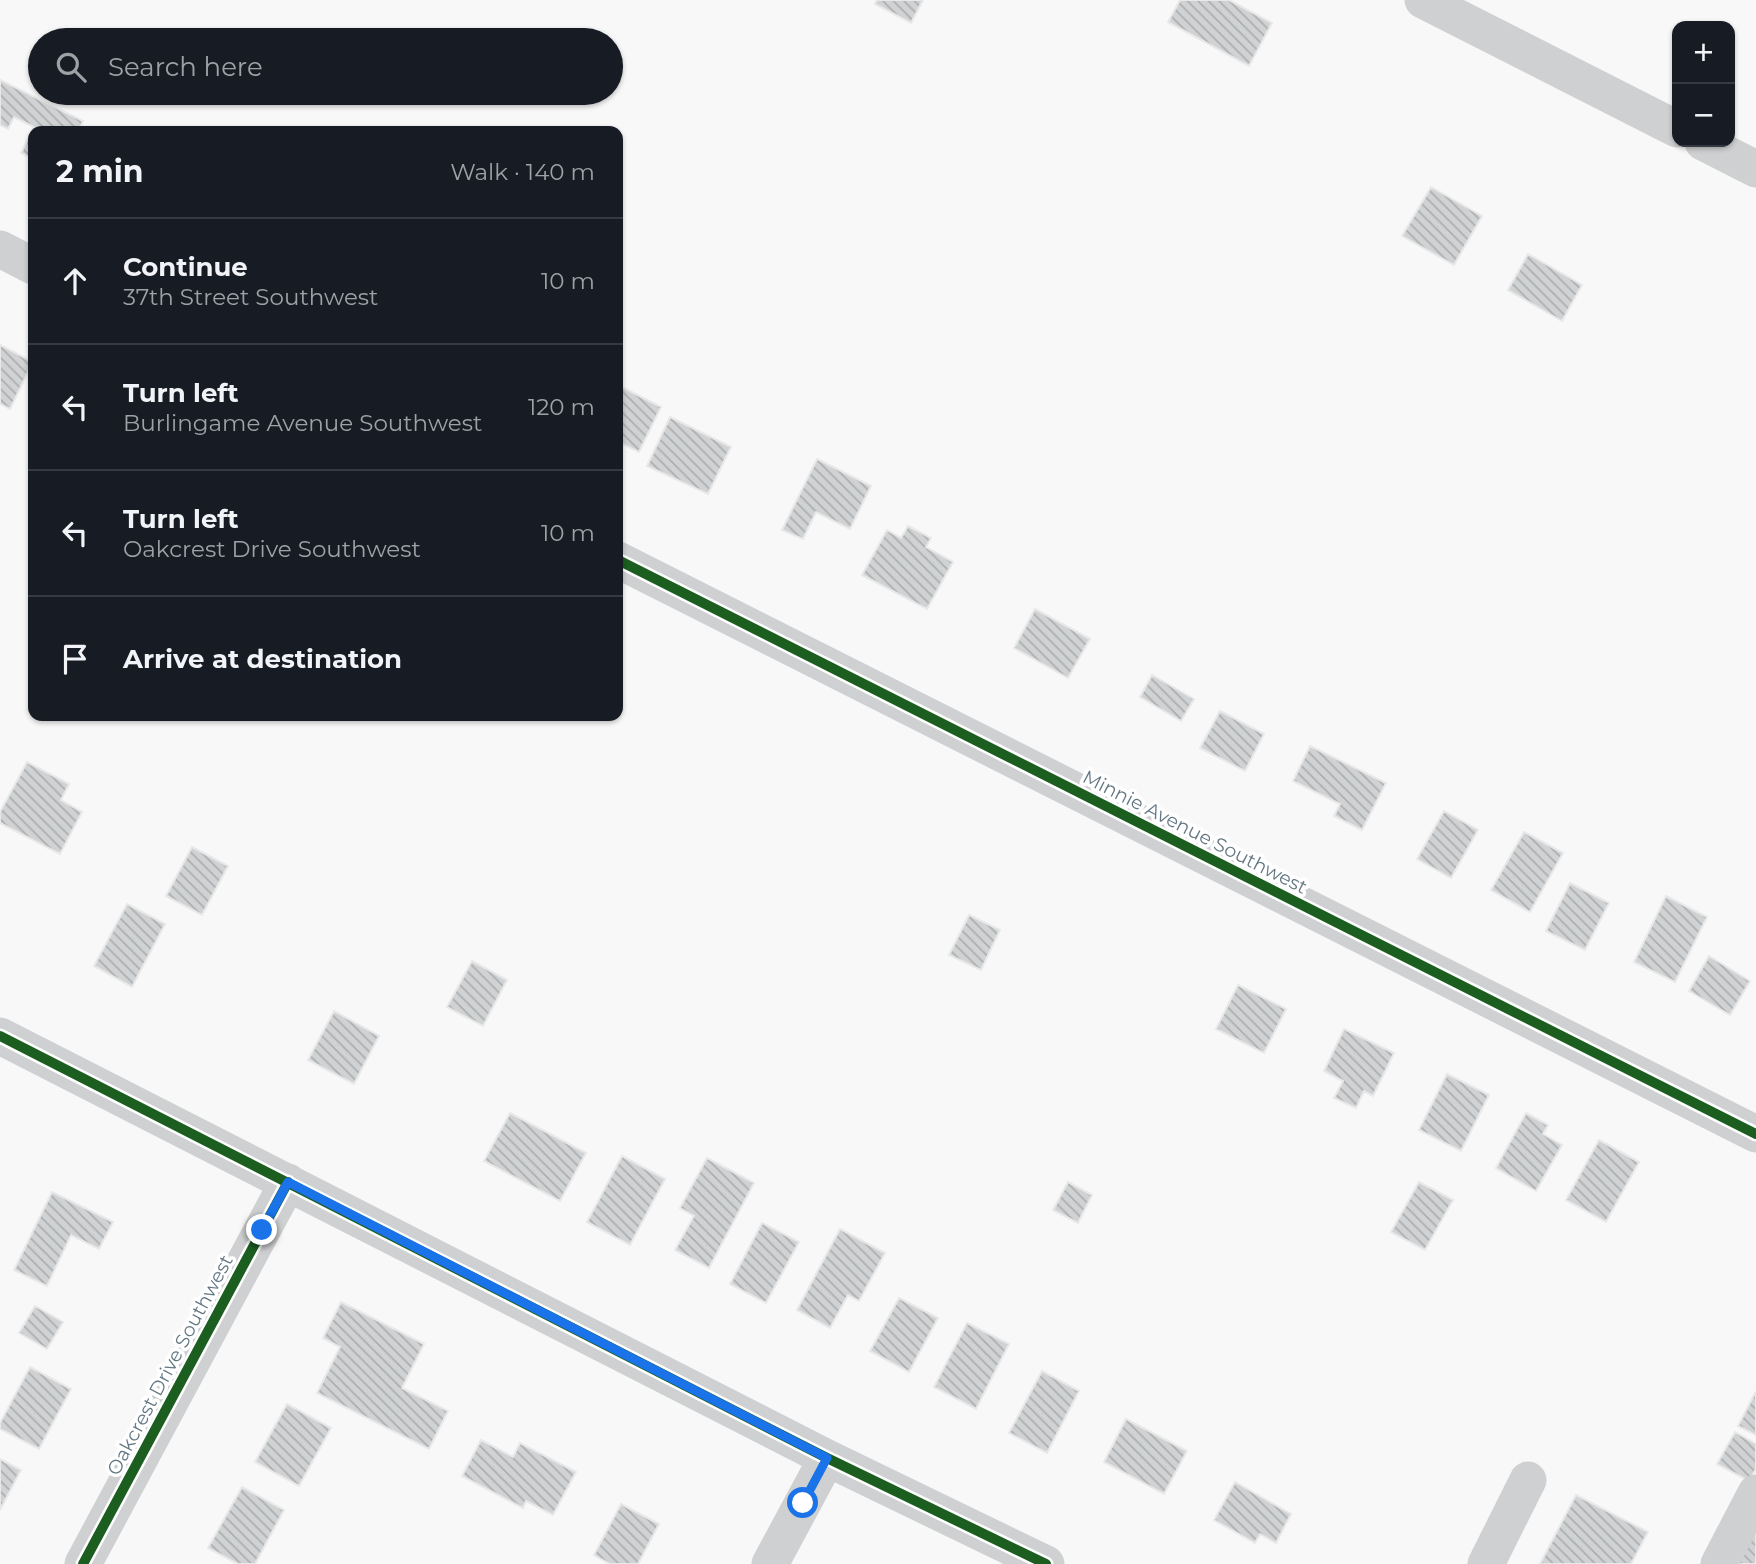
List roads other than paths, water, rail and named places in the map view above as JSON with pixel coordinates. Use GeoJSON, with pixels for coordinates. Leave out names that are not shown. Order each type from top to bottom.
{"type":"FeatureCollection","features":[{"type":"Feature","properties":{"kind":"street"},"geometry":{"type":"LineString","coordinates":[[1423,0],[1672,126]]}},
{"type":"Feature","properties":{"kind":"street"},"geometry":{"type":"LineString","coordinates":[[1713,147],[1756,169]]}},
{"type":"Feature","properties":{"kind":"street"},"geometry":{"type":"LineString","coordinates":[[0,249],[28,263]]}},
{"type":"Feature","properties":{"kind":"street","name":"Minnie Avenue Southwest"},"geometry":{"type":"LineString","coordinates":[[623,563],[1756,1134]]}},
{"type":"Feature","properties":{"kind":"street"},"geometry":{"type":"LineString","coordinates":[[0,1036],[827,1458],[1046,1564]]}},
{"type":"Feature","properties":{"kind":"street","name":"Oakcrest Drive Southwest"},"geometry":{"type":"LineString","coordinates":[[83,1564],[288,1182]]}},
{"type":"Feature","properties":{"kind":"street"},"geometry":{"type":"LineString","coordinates":[[771,1564],[827,1458]]}},
{"type":"Feature","properties":{"kind":"street"},"geometry":{"type":"LineString","coordinates":[[1486,1564],[1528,1480]]}},
{"type":"Feature","properties":{"kind":"street"},"geometry":{"type":"LineString","coordinates":[[1719,1564],[1756,1493]]}}]}
